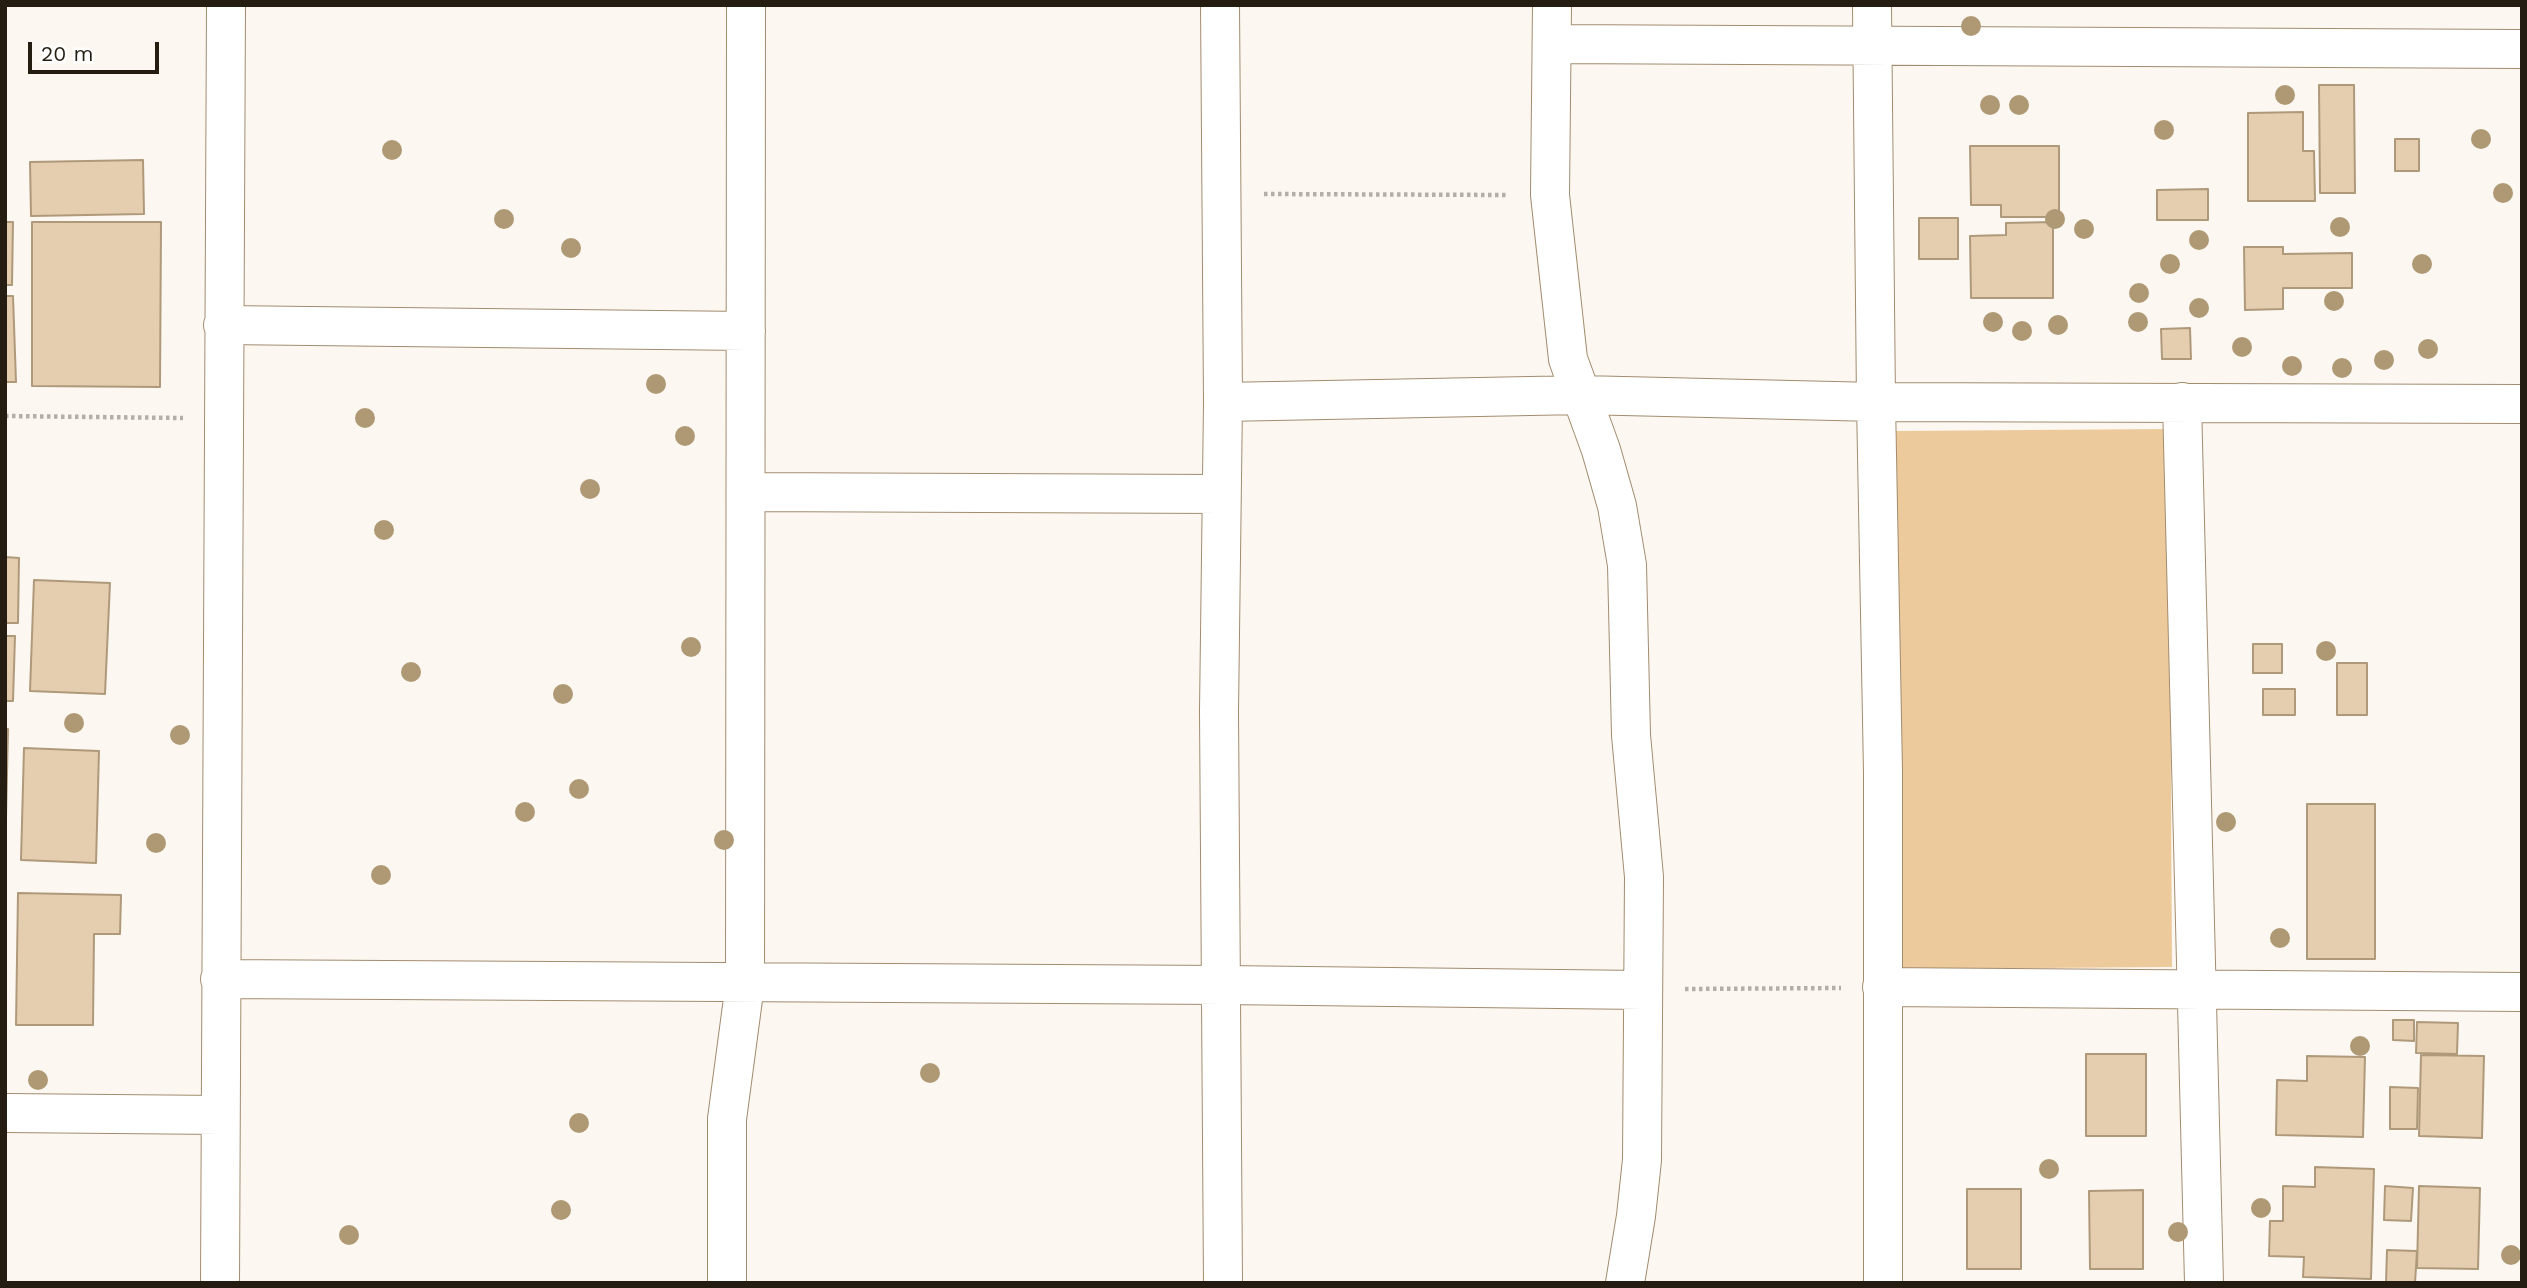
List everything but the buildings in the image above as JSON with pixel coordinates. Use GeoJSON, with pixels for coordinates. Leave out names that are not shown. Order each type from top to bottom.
{"type":"FeatureCollection","features":[{"type":"Feature","properties":{"kind":"street"},"geometry":{"type":"LineString","coordinates":[[220,1283],[226,5]]}},
{"type":"Feature","properties":{"kind":"street"},"geometry":{"type":"LineString","coordinates":[[727,1283],[727,1119],[745,984],[746,5]]}},
{"type":"Feature","properties":{"kind":"street"},"geometry":{"type":"LineString","coordinates":[[1220,5],[1223,402],[1219,711],[1223,1283]]}},
{"type":"Feature","properties":{"kind":"street"},"geometry":{"type":"LineString","coordinates":[[1552,5],[1550,195],[1568,359],[1618,506],[1627,565],[1631,735],[1644,877],[1642,1160],[1625,1283]]}},
{"type":"Feature","properties":{"kind":"street"},"geometry":{"type":"LineString","coordinates":[[1872,5],[1883,772],[1883,1283]]}},
{"type":"Feature","properties":{"kind":"street"},"geometry":{"type":"LineString","coordinates":[[1553,44],[2522,49]]}},
{"type":"Feature","properties":{"kind":"street"},"geometry":{"type":"LineString","coordinates":[[223,325],[746,331]]}},
{"type":"Feature","properties":{"kind":"street"},"geometry":{"type":"LineString","coordinates":[[1223,402],[1581,395],[1876,402],[2522,404]]}},
{"type":"Feature","properties":{"kind":"street"},"geometry":{"type":"LineString","coordinates":[[2182,402],[2204,1283]]}},
{"type":"Feature","properties":{"kind":"street"},"geometry":{"type":"LineString","coordinates":[[746,492],[1221,494]]}},
{"type":"Feature","properties":{"kind":"street"},"geometry":{"type":"LineString","coordinates":[[220,979],[1642,990]]}},
{"type":"Feature","properties":{"kind":"street"},"geometry":{"type":"LineString","coordinates":[[1882,987],[2522,992]]}},
{"type":"Feature","properties":{"kind":"street"},"geometry":{"type":"LineString","coordinates":[[5,1113],[220,1115]]}},
{"type":"Feature","properties":{"kind":"path"},"geometry":{"type":"LineString","coordinates":[[1221,194],[1550,195]]}},
{"type":"Feature","properties":{"kind":"path"},"geometry":{"type":"LineString","coordinates":[[5,416],[223,419]]}},
{"type":"Feature","properties":{"kind":"path"},"geometry":{"type":"LineString","coordinates":[[1642,990],[1882,987]]}},
{"type":"Feature","properties":{"kind":"shaded area"},"geometry":{"type":"Polygon","coordinates":[[[2169,429],[2172,967],[1900,969],[1896,431],[2169,429]]]}}]}
